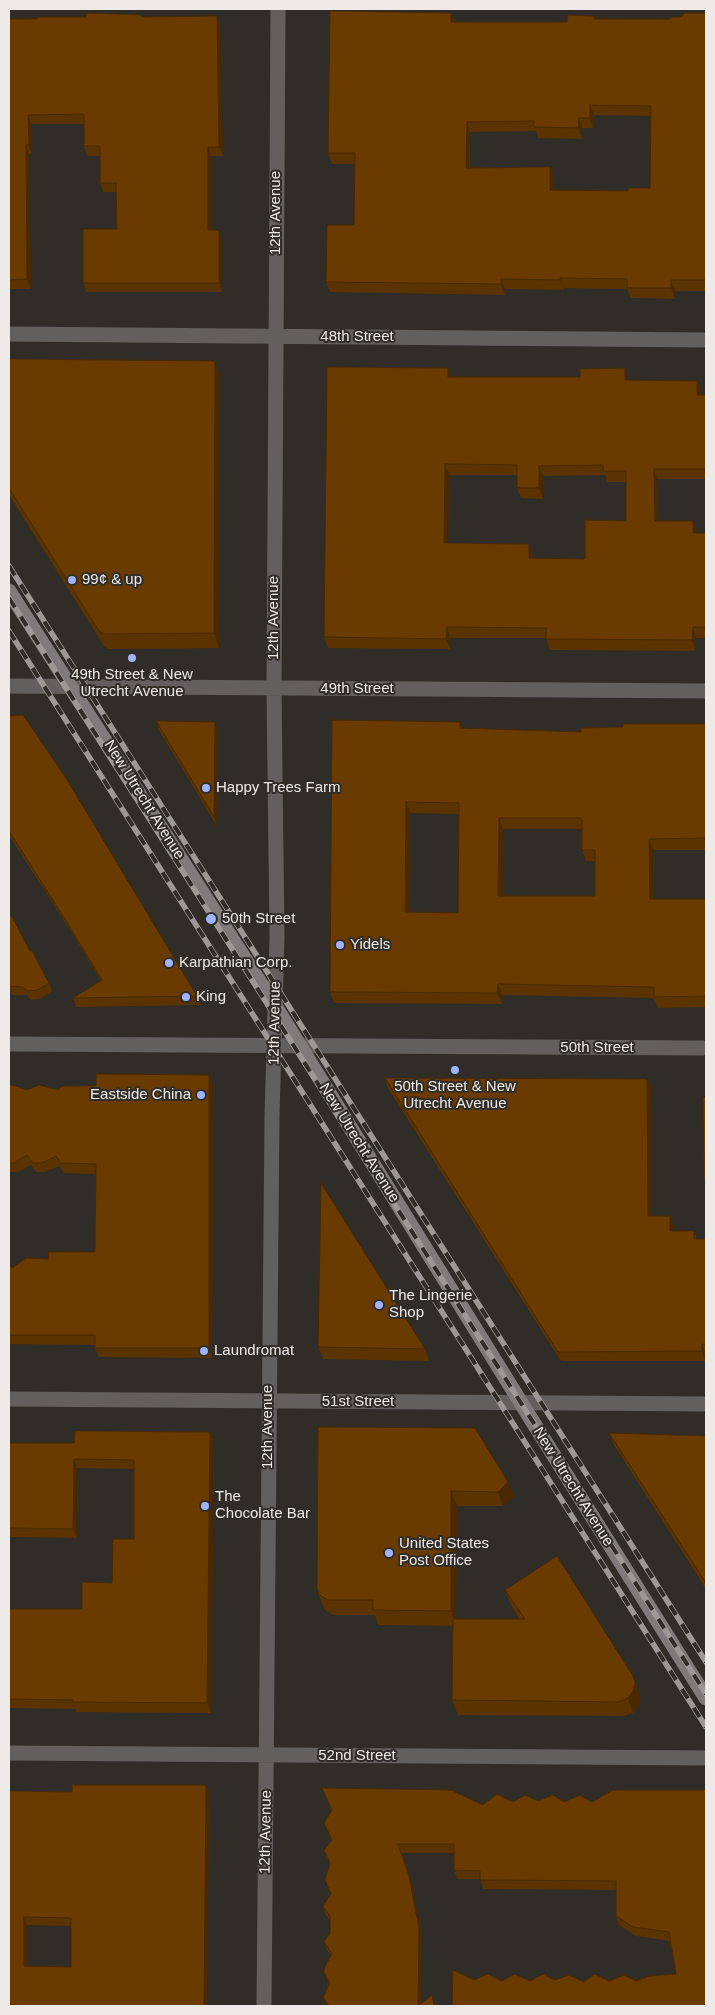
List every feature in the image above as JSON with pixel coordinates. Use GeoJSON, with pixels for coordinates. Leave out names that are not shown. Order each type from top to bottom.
{"type":"FeatureCollection","features":[{"type":"Feature","properties":{"kind":"street","name":"12th Avenue"},"geometry":{"type":"LineString","coordinates":[[264,2006],[268,1401],[277,938],[274,688],[278,9]]}},
{"type":"Feature","properties":{"kind":"street","name":"48th Street"},"geometry":{"type":"LineString","coordinates":[[9,334],[706,340]]}},
{"type":"Feature","properties":{"kind":"street","name":"New Utrecht Avenue"},"geometry":{"type":"LineString","coordinates":[[9,591],[275,1006],[706,1698]]}},
{"type":"Feature","properties":{"kind":"street","name":"49th Street"},"geometry":{"type":"LineString","coordinates":[[9,686],[706,691]]}},
{"type":"Feature","properties":{"kind":"street","name":"50th Street"},"geometry":{"type":"LineString","coordinates":[[9,1044],[706,1048]]}},
{"type":"Feature","properties":{"kind":"street","name":"51st Street"},"geometry":{"type":"LineString","coordinates":[[9,1399],[706,1404]]}},
{"type":"Feature","properties":{"kind":"street","name":"52nd Street"},"geometry":{"type":"LineString","coordinates":[[9,1754],[706,1758]]}},
{"type":"Feature","properties":{"kind":"building"},"geometry":{"type":"Polygon","coordinates":[[[330,11],[451,13],[451,22],[567,22],[568,15],[594,16],[594,19],[671,19],[671,17],[680,17],[685,13],[706,13],[706,280],[671,280],[671,288],[627,288],[627,279],[501,279],[501,284],[326,282],[327,225],[354,225],[355,153],[328,153],[330,11]],[[590,105],[590,118],[579,118],[578,128],[534,127],[534,121],[467,122],[466,168],[550,167],[550,190],[628,191],[628,188],[650,188],[651,106],[590,105]]]}},
{"type":"Feature","properties":{"kind":"building"},"geometry":{"type":"Polygon","coordinates":[[[86,13],[141,15],[142,17],[217,16],[219,147],[208,147],[208,230],[219,230],[219,283],[83,283],[83,229],[117,229],[116,183],[100,183],[100,146],[84,146],[84,114],[28,115],[29,145],[26,145],[27,279],[9,280],[9,19],[86,17],[86,13]]]}},
{"type":"Feature","properties":{"kind":"building"},"geometry":{"type":"Polygon","coordinates":[[[9,359],[215,361],[214,633],[104,634],[99,631],[9,488],[9,359]]]}},
{"type":"Feature","properties":{"kind":"building"},"geometry":{"type":"Polygon","coordinates":[[[327,367],[448,368],[448,377],[580,377],[580,369],[625,368],[625,380],[697,381],[697,395],[706,395],[706,469],[654,469],[655,521],[693,521],[693,533],[706,533],[706,627],[693,627],[692,640],[546,639],[546,628],[447,627],[446,639],[324,637],[327,367]],[[445,464],[444,543],[529,544],[529,558],[585,559],[585,520],[626,521],[626,471],[603,471],[603,465],[539,466],[539,488],[517,488],[517,465],[445,464]]]}},
{"type":"Feature","properties":{"kind":"building"},"geometry":{"type":"Polygon","coordinates":[[[23,715],[66,778],[197,996],[73,998],[102,980],[9,831],[9,716],[23,715]]]}},
{"type":"Feature","properties":{"kind":"building"},"geometry":{"type":"Polygon","coordinates":[[[332,720],[460,722],[460,728],[581,732],[581,728],[623,727],[623,724],[706,724],[706,838],[649,839],[650,899],[706,899],[706,996],[654,997],[654,987],[498,984],[497,993],[330,992],[332,720]],[[406,802],[405,912],[458,913],[459,803],[406,802]],[[499,818],[498,896],[595,896],[595,850],[582,850],[582,818],[499,818]]]}},
{"type":"Feature","properties":{"kind":"building","name":"Happy Trees Farm"},"geometry":{"type":"Polygon","coordinates":[[[156,721],[215,722],[214,817],[156,721]]]}},
{"type":"Feature","properties":{"kind":"building"},"geometry":{"type":"Polygon","coordinates":[[[9,915],[12,917],[30,951],[32,951],[49,983],[38,990],[28,991],[23,987],[9,986],[9,915]]]}},
{"type":"Feature","properties":{"kind":"building"},"geometry":{"type":"Polygon","coordinates":[[[96,1074],[209,1075],[209,1348],[95,1348],[95,1335],[9,1335],[9,1264],[12,1268],[26,1258],[48,1259],[48,1252],[95,1252],[96,1164],[61,1163],[56,1156],[42,1163],[33,1163],[27,1155],[14,1163],[9,1163],[9,1086],[12,1085],[27,1090],[39,1085],[58,1090],[62,1086],[96,1086],[96,1074]]]}},
{"type":"Feature","properties":{"kind":"building"},"geometry":{"type":"Polygon","coordinates":[[[385,1078],[647,1079],[648,1216],[670,1216],[670,1231],[694,1231],[694,1239],[706,1239],[706,1345],[702,1344],[702,1351],[558,1352],[385,1078]]]}},
{"type":"Feature","properties":{"kind":"building"},"geometry":{"type":"Polygon","coordinates":[[[703,1097],[706,1097],[706,1177],[704,1177],[703,1097]]]}},
{"type":"Feature","properties":{"kind":"building"},"geometry":{"type":"Polygon","coordinates":[[[321,1183],[425,1349],[318,1347],[321,1183]]]}},
{"type":"Feature","properties":{"kind":"building","name":"United States Post Office"},"geometry":{"type":"Polygon","coordinates":[[[318,1427],[475,1428],[508,1482],[498,1492],[451,1491],[451,1611],[373,1610],[373,1600],[328,1600],[320,1595],[317,1589],[318,1427]]]}},
{"type":"Feature","properties":{"kind":"building"},"geometry":{"type":"Polygon","coordinates":[[[75,1431],[210,1432],[207,1703],[73,1702],[73,1700],[9,1699],[9,1609],[82,1609],[82,1582],[112,1583],[113,1539],[134,1539],[134,1460],[74,1459],[73,1529],[9,1528],[9,1443],[74,1443],[75,1431]]]}},
{"type":"Feature","properties":{"kind":"building"},"geometry":{"type":"Polygon","coordinates":[[[609,1433],[706,1436],[706,1583],[609,1433]]]}},
{"type":"Feature","properties":{"kind":"building"},"geometry":{"type":"Polygon","coordinates":[[[557,1556],[633,1676],[635,1683],[633,1691],[628,1698],[618,1702],[452,1700],[453,1619],[525,1619],[505,1590],[557,1556]]]}},
{"type":"Feature","properties":{"kind":"building"},"geometry":{"type":"Polygon","coordinates":[[[72,1785],[206,1785],[204,2006],[9,2006],[9,1791],[72,1792],[72,1785]],[[24,1917],[24,1966],[71,1967],[71,1918],[24,1917]]]}},
{"type":"Feature","properties":{"kind":"building"},"geometry":{"type":"Polygon","coordinates":[[[322,1788],[451,1790],[483,1805],[497,1794],[513,1802],[525,1795],[538,1801],[553,1795],[564,1802],[580,1795],[592,1802],[613,1790],[706,1790],[706,2006],[452,2006],[453,1970],[474,1980],[488,1974],[502,1981],[515,1974],[530,1981],[543,1974],[555,1980],[569,1975],[584,1982],[595,1974],[609,1981],[624,1975],[636,1981],[649,1976],[676,1974],[669,1932],[633,1927],[616,1916],[616,1881],[480,1880],[480,1871],[454,1870],[454,1844],[398,1844],[409,1876],[419,1928],[418,2006],[329,2006],[323,1997],[330,1983],[324,1972],[325,1966],[332,1954],[324,1941],[330,1934],[330,1916],[323,1906],[331,1894],[325,1880],[330,1863],[324,1850],[332,1840],[324,1823],[332,1810],[322,1788]]]}},
{"type":"Feature","properties":{"kind":"building"},"geometry":{"type":"Polygon","coordinates":[[[432,1995],[434,2006],[418,2006],[432,1995]]]}},
{"type":"Feature","properties":{"kind":"railway"},"geometry":{"type":"LineString","coordinates":[[9,566],[706,1662]]}},
{"type":"Feature","properties":{"kind":"railway"},"geometry":{"type":"LineString","coordinates":[[9,598],[706,1694]]}},
{"type":"Feature","properties":{"kind":"railway"},"geometry":{"type":"LineString","coordinates":[[9,631],[706,1727]]}},
{"type":"Feature","properties":{"kind":"place","name":"99¢ & up"},"geometry":{"type":"Point","coordinates":[72,580]}},
{"type":"Feature","properties":{"kind":"place","name":"49th Street & New Utrecht Avenue"},"geometry":{"type":"Point","coordinates":[132,658]}},
{"type":"Feature","properties":{"kind":"place","name":"Happy Trees Farm"},"geometry":{"type":"Point","coordinates":[206,788]}},
{"type":"Feature","properties":{"kind":"place","name":"50th Street"},"geometry":{"type":"Point","coordinates":[211,919]}},
{"type":"Feature","properties":{"kind":"place","name":"Yidels"},"geometry":{"type":"Point","coordinates":[340,945]}},
{"type":"Feature","properties":{"kind":"place","name":"Karpathian Corp."},"geometry":{"type":"Point","coordinates":[169,963]}},
{"type":"Feature","properties":{"kind":"place","name":"King"},"geometry":{"type":"Point","coordinates":[186,997]}},
{"type":"Feature","properties":{"kind":"place","name":"50th Street & New Utrecht Avenue"},"geometry":{"type":"Point","coordinates":[455,1070]}},
{"type":"Feature","properties":{"kind":"place","name":"Eastside China"},"geometry":{"type":"Point","coordinates":[201,1095]}},
{"type":"Feature","properties":{"kind":"place","name":"The Lingerie Shop"},"geometry":{"type":"Point","coordinates":[379,1305]}},
{"type":"Feature","properties":{"kind":"place","name":"Laundromat"},"geometry":{"type":"Point","coordinates":[204,1351]}},
{"type":"Feature","properties":{"kind":"place","name":"The Chocolate Bar"},"geometry":{"type":"Point","coordinates":[205,1506]}},
{"type":"Feature","properties":{"kind":"place","name":"United States Post Office"},"geometry":{"type":"Point","coordinates":[389,1553]}}]}
